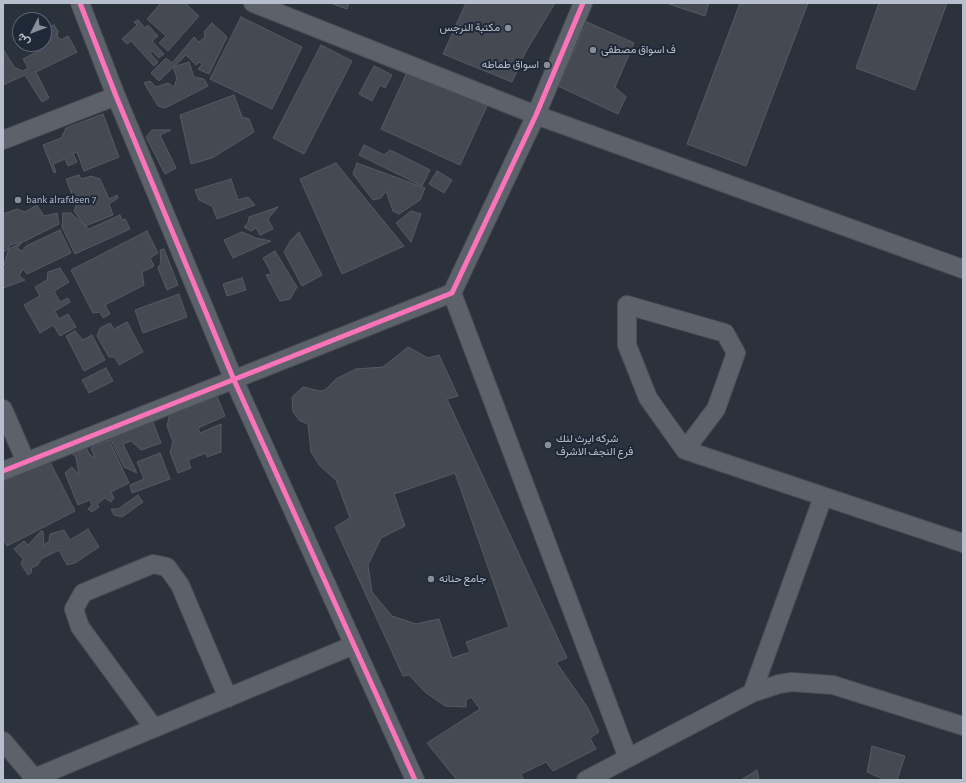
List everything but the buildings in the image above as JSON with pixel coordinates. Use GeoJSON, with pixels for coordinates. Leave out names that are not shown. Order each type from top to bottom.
{"type":"FeatureCollection","features":[{"type":"Feature","properties":{"kind":"street"},"geometry":{"type":"LineString","coordinates":[[80,3],[116,96],[234,380],[415,780]]}},
{"type":"Feature","properties":{"kind":"street"},"geometry":{"type":"LineString","coordinates":[[253,3],[536,115],[963,269]]}},
{"type":"Feature","properties":{"kind":"street"},"geometry":{"type":"LineString","coordinates":[[3,471],[452,293],[536,115],[584,3]]}},
{"type":"Feature","properties":{"kind":"street"},"geometry":{"type":"LineString","coordinates":[[3,140],[116,96]]}},
{"type":"Feature","properties":{"kind":"street"},"geometry":{"type":"LineString","coordinates":[[452,293],[628,758]]}},
{"type":"Feature","properties":{"kind":"street"},"geometry":{"type":"LineString","coordinates":[[685,450],[716,409],[736,353],[725,333],[627,305],[627,345],[648,398],[685,450],[963,543]]}},
{"type":"Feature","properties":{"kind":"street"},"geometry":{"type":"LineString","coordinates":[[3,409],[26,462]]}},
{"type":"Feature","properties":{"kind":"street"},"geometry":{"type":"LineString","coordinates":[[752,693],[823,497]]}},
{"type":"Feature","properties":{"kind":"street"},"geometry":{"type":"LineString","coordinates":[[154,728],[80,627],[74,609],[83,593],[153,564],[167,567],[180,585],[228,698]]}},
{"type":"Feature","properties":{"kind":"street"},"geometry":{"type":"LineString","coordinates":[[3,740],[35,779],[354,645]]}},
{"type":"Feature","properties":{"kind":"street"},"geometry":{"type":"LineString","coordinates":[[586,780],[752,693],[772,686],[792,682],[833,684],[963,726]]}},
{"type":"Feature","properties":{"kind":"cycle path"},"geometry":{"type":"LineString","coordinates":[[80,3],[116,96],[234,380],[415,780]]}},
{"type":"Feature","properties":{"kind":"cycle path"},"geometry":{"type":"LineString","coordinates":[[3,471],[452,293],[536,115],[583,3]]}},
{"type":"Feature","properties":{"kind":"place","name":"مكتبة النرجس"},"geometry":{"type":"Point","coordinates":[508,28]}},
{"type":"Feature","properties":{"kind":"place","name":"ف اسواق مصطفى"},"geometry":{"type":"Point","coordinates":[593,50]}},
{"type":"Feature","properties":{"kind":"place","name":"اسواق طماطه"},"geometry":{"type":"Point","coordinates":[547,65]}},
{"type":"Feature","properties":{"kind":"place","name":"bank alrafdeen 7"},"geometry":{"type":"Point","coordinates":[18,200]}},
{"type":"Feature","properties":{"kind":"place","name":"شركه ايرث لنك فرع النجف الاشرف"},"geometry":{"type":"Point","coordinates":[548,445]}},
{"type":"Feature","properties":{"kind":"place","name":"جامع حنانه"},"geometry":{"type":"Point","coordinates":[431,579]}}]}
